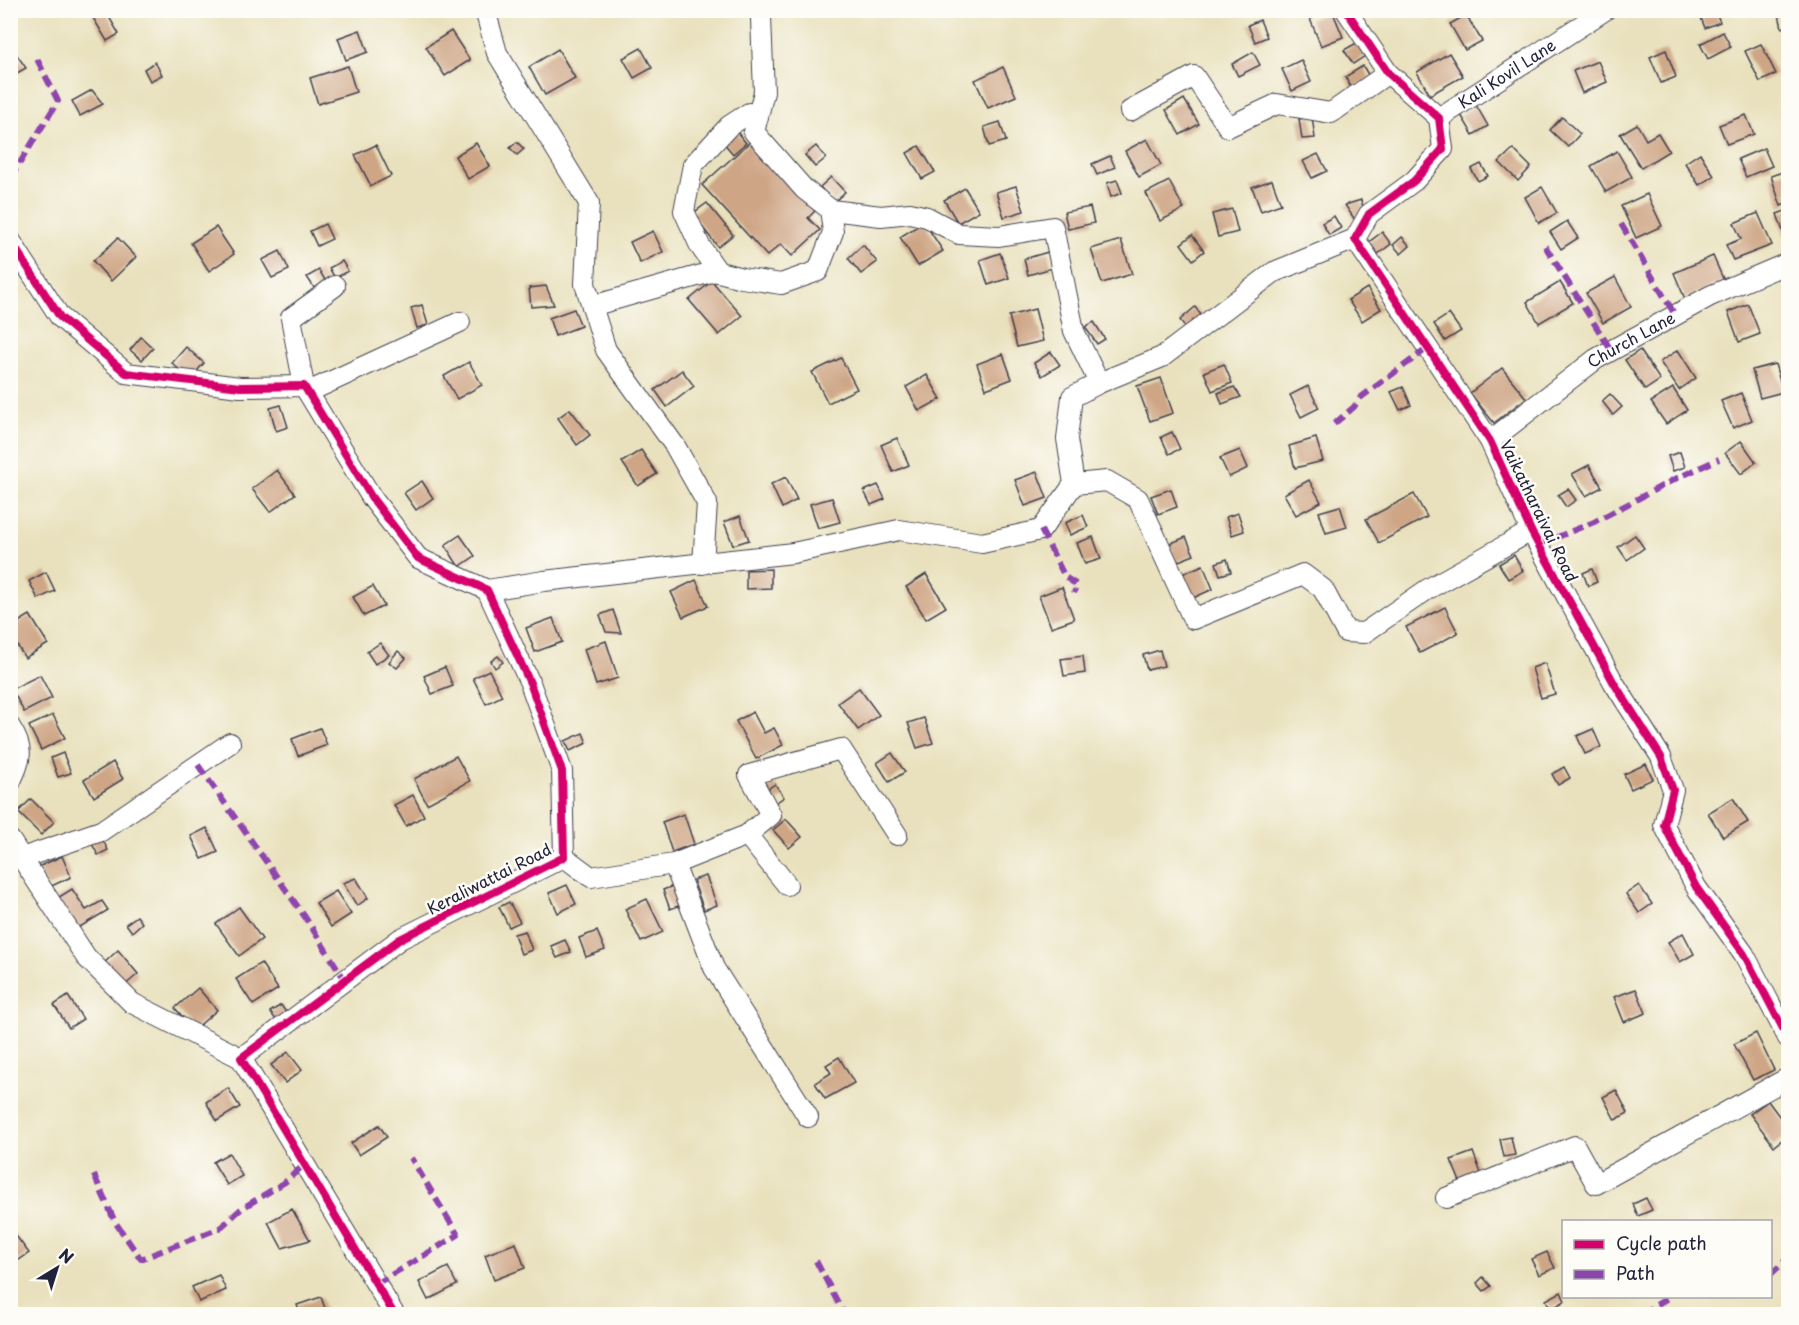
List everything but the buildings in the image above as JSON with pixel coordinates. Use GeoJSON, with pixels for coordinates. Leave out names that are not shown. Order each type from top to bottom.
{"type":"FeatureCollection","features":[{"type":"Feature","properties":{"kind":"street"},"geometry":{"type":"LineString","coordinates":[[485,10],[497,52],[589,203],[585,284],[606,350],[675,446],[706,503],[704,564]]}},
{"type":"Feature","properties":{"kind":"street"},"geometry":{"type":"LineString","coordinates":[[764,10],[761,18],[764,92],[754,132],[804,189],[830,209],[881,216],[910,213],[927,217],[959,234],[999,236],[1053,226],[1074,331],[1099,383]]}},
{"type":"Feature","properties":{"kind":"street"},"geometry":{"type":"LineString","coordinates":[[335,286],[291,318],[306,389],[372,498],[418,558],[487,590],[544,581],[792,553],[900,530],[982,543],[1041,530],[1074,483],[1067,439],[1072,397],[1099,383],[1162,357],[1274,272],[1355,239],[1369,214],[1414,181],[1443,149],[1439,118],[1388,73],[1346,10]]}},
{"type":"Feature","properties":{"kind":"street","name":"Kali Kovil Lane"},"geometry":{"type":"LineString","coordinates":[[1439,118],[1605,10]]}},
{"type":"Feature","properties":{"kind":"street"},"geometry":{"type":"LineString","coordinates":[[1130,111],[1194,76],[1228,127],[1277,104],[1331,113],[1388,73]]}},
{"type":"Feature","properties":{"kind":"street"},"geometry":{"type":"LineString","coordinates":[[718,272],[700,246],[684,212],[693,165],[729,126],[749,113],[758,116]]}},
{"type":"Feature","properties":{"kind":"street"},"geometry":{"type":"LineString","coordinates":[[592,306],[715,271],[781,284],[818,271],[833,232],[830,209]]}},
{"type":"Feature","properties":{"kind":"street","name":"Vaikatharaivai Road"},"geometry":{"type":"LineString","coordinates":[[1355,239],[1490,441],[1531,531],[1614,684],[1661,758],[1672,790],[1664,825],[1696,887],[1744,954],[1788,1038]]}},
{"type":"Feature","properties":{"kind":"street"},"geometry":{"type":"LineString","coordinates":[[10,240],[16,261],[60,317],[126,373],[240,387],[306,389],[460,322]]}},
{"type":"Feature","properties":{"kind":"street","name":"Church Lane"},"geometry":{"type":"LineString","coordinates":[[1490,441],[1596,359],[1710,296],[1788,263]]}},
{"type":"Feature","properties":{"kind":"street"},"geometry":{"type":"LineString","coordinates":[[1074,483],[1107,481],[1138,499],[1193,619],[1303,574],[1323,589],[1346,632],[1364,633],[1428,589],[1531,531]]}},
{"type":"Feature","properties":{"kind":"street","name":"Keraliwattai Road"},"geometry":{"type":"LineString","coordinates":[[241,1058],[400,939],[564,856],[562,771],[530,683],[487,590]]}},
{"type":"Feature","properties":{"kind":"street"},"geometry":{"type":"LineString","coordinates":[[10,727],[18,739],[21,760],[10,783]]}},
{"type":"Feature","properties":{"kind":"street"},"geometry":{"type":"LineString","coordinates":[[22,858],[101,831],[230,743]]}},
{"type":"Feature","properties":{"kind":"street"},"geometry":{"type":"LineString","coordinates":[[564,856],[591,877],[674,864],[747,835],[771,815],[749,775],[841,749],[897,835]]}},
{"type":"Feature","properties":{"kind":"street"},"geometry":{"type":"LineString","coordinates":[[747,835],[787,885]]}},
{"type":"Feature","properties":{"kind":"street"},"geometry":{"type":"LineString","coordinates":[[10,840],[86,957],[132,1003],[241,1058],[394,1314]]}},
{"type":"Feature","properties":{"kind":"street"},"geometry":{"type":"LineString","coordinates":[[674,864],[714,968],[807,1117]]}},
{"type":"Feature","properties":{"kind":"street"},"geometry":{"type":"LineString","coordinates":[[1446,1198],[1575,1146],[1596,1184],[1788,1078]]}},
{"type":"Feature","properties":{"kind":"marked path"},"geometry":{"type":"LineString","coordinates":[[10,179],[58,101],[37,59]]}},
{"type":"Feature","properties":{"kind":"marked path"},"geometry":{"type":"LineString","coordinates":[[1621,224],[1675,315]]}},
{"type":"Feature","properties":{"kind":"marked path"},"geometry":{"type":"LineString","coordinates":[[1545,246],[1611,350]]}},
{"type":"Feature","properties":{"kind":"marked path"},"geometry":{"type":"LineString","coordinates":[[1334,424],[1354,407],[1360,398],[1428,348]]}},
{"type":"Feature","properties":{"kind":"marked path"},"geometry":{"type":"LineString","coordinates":[[1538,545],[1594,522],[1675,479],[1719,459]]}},
{"type":"Feature","properties":{"kind":"marked path"},"geometry":{"type":"LineString","coordinates":[[1041,530],[1065,577],[1077,585],[1074,593]]}},
{"type":"Feature","properties":{"kind":"marked path"},"geometry":{"type":"LineString","coordinates":[[198,765],[305,917],[345,980]]}},
{"type":"Feature","properties":{"kind":"marked path"},"geometry":{"type":"LineString","coordinates":[[376,1284],[458,1235],[411,1158]]}},
{"type":"Feature","properties":{"kind":"marked path"},"geometry":{"type":"LineString","coordinates":[[94,1175],[115,1222],[141,1259],[220,1228],[241,1209],[285,1182],[305,1164]]}},
{"type":"Feature","properties":{"kind":"marked path"},"geometry":{"type":"LineString","coordinates":[[1772,1273],[1788,1258]]}},
{"type":"Feature","properties":{"kind":"marked path"},"geometry":{"type":"LineString","coordinates":[[816,1261],[844,1314]]}},
{"type":"Feature","properties":{"kind":"marked path"},"geometry":{"type":"LineString","coordinates":[[1641,1314],[1668,1298]]}},
{"type":"Feature","properties":{"kind":"cycle path"},"geometry":{"type":"LineString","coordinates":[[1346,10],[1388,73],[1439,118],[1443,149],[1414,181],[1369,214],[1355,239],[1490,441],[1531,531],[1614,683],[1661,757],[1673,790],[1664,825],[1696,887],[1744,954],[1788,1038]]}},
{"type":"Feature","properties":{"kind":"cycle path"},"geometry":{"type":"LineString","coordinates":[[10,240],[60,317],[126,373],[240,387],[304,386],[372,498],[418,558],[487,590],[530,683],[562,771],[564,857],[400,939],[241,1058],[394,1314]]}}]}
